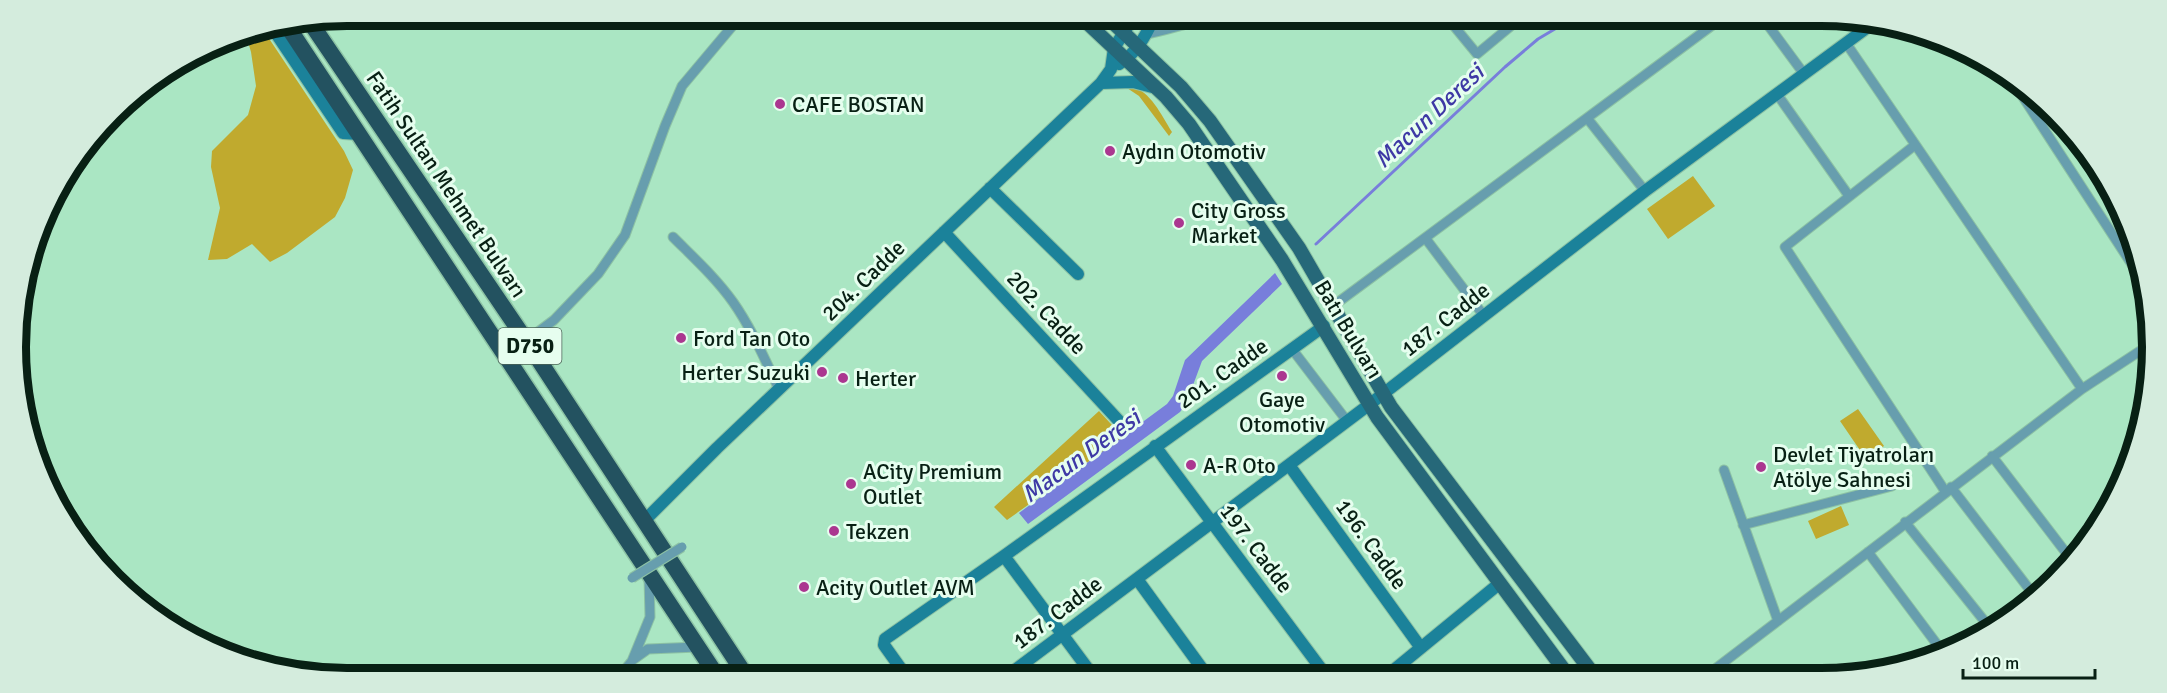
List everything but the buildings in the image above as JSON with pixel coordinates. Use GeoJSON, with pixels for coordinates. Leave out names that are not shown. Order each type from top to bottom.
{"type":"FeatureCollection","features":[{"type":"Feature","properties":{"kind":"highway","name":"Fatih Sultan Mehmet Bulvarı"},"geometry":{"type":"LineString","coordinates":[[314,27],[526,341],[741,668]]}},
{"type":"Feature","properties":{"kind":"highway","name":"Fatih Sultan Mehmet Bulvarı"},"geometry":{"type":"LineString","coordinates":[[290,31],[712,668]]}},
{"type":"Feature","properties":{"kind":"main road","name":"Batı Bulvarı"},"geometry":{"type":"LineString","coordinates":[[1091,26],[1157,88],[1184,117],[1282,260],[1377,417],[1563,668]]}},
{"type":"Feature","properties":{"kind":"main road","name":"Batı Bulvarı"},"geometry":{"type":"LineString","coordinates":[[1117,26],[1181,87],[1210,122],[1280,220],[1391,407],[1589,668]]}},
{"type":"Feature","properties":{"kind":"street"},"geometry":{"type":"LineString","coordinates":[[526,341],[554,320],[598,274],[625,235],[681,86],[732,26]]}},
{"type":"Feature","properties":{"kind":"street","name":"204. Cadde"},"geometry":{"type":"LineString","coordinates":[[1111,69],[1114,48],[1128,26]]}},
{"type":"Feature","properties":{"kind":"street","name":"204. Cadde"},"geometry":{"type":"LineString","coordinates":[[644,521],[779,389],[1101,83],[1111,69],[1126,59],[1147,34],[1150,26]]}},
{"type":"Feature","properties":{"kind":"street"},"geometry":{"type":"LineString","coordinates":[[1147,34],[1180,26]]}},
{"type":"Feature","properties":{"kind":"street"},"geometry":{"type":"LineString","coordinates":[[1454,26],[1477,54],[1511,26]]}},
{"type":"Feature","properties":{"kind":"street"},"geometry":{"type":"LineString","coordinates":[[1333,306],[1712,26]]}},
{"type":"Feature","properties":{"kind":"street"},"geometry":{"type":"LineString","coordinates":[[1769,26],[1804,74]]}},
{"type":"Feature","properties":{"kind":"street","name":"187. Cadde"},"geometry":{"type":"LineString","coordinates":[[1018,668],[1370,404],[1645,191],[1866,29]]}},
{"type":"Feature","properties":{"kind":"street"},"geometry":{"type":"LineString","coordinates":[[275,34],[342,133],[359,134]]}},
{"type":"Feature","properties":{"kind":"street"},"geometry":{"type":"LineString","coordinates":[[1846,43],[2082,389]]}},
{"type":"Feature","properties":{"kind":"street"},"geometry":{"type":"LineString","coordinates":[[1101,83],[1133,82],[1157,88]]}},
{"type":"Feature","properties":{"kind":"street"},"geometry":{"type":"LineString","coordinates":[[1777,93],[1849,196]]}},
{"type":"Feature","properties":{"kind":"street"},"geometry":{"type":"LineString","coordinates":[[2024,98],[2131,263]]}},
{"type":"Feature","properties":{"kind":"street"},"geometry":{"type":"LineString","coordinates":[[1587,118],[1645,191]]}},
{"type":"Feature","properties":{"kind":"street"},"geometry":{"type":"LineString","coordinates":[[1915,145],[1785,247],[1948,489],[2030,590]]}},
{"type":"Feature","properties":{"kind":"street"},"geometry":{"type":"LineString","coordinates":[[990,188],[1078,274]]}},
{"type":"Feature","properties":{"kind":"street","name":"202. Cadde"},"geometry":{"type":"LineString","coordinates":[[944,232],[1119,421]]}},
{"type":"Feature","properties":{"kind":"street"},"geometry":{"type":"LineString","coordinates":[[673,237],[704,267],[734,303],[779,389]]}},
{"type":"Feature","properties":{"kind":"street"},"geometry":{"type":"LineString","coordinates":[[1426,239],[1484,316]]}},
{"type":"Feature","properties":{"kind":"street","name":"201. Cadde"},"geometry":{"type":"LineString","coordinates":[[900,668],[884,645],[885,639],[1323,326]]}},
{"type":"Feature","properties":{"kind":"street"},"geometry":{"type":"LineString","coordinates":[[1292,349],[1347,421]]}},
{"type":"Feature","properties":{"kind":"street"},"geometry":{"type":"LineString","coordinates":[[1716,668],[1992,456],[2082,389],[2142,350]]}},
{"type":"Feature","properties":{"kind":"street","name":"197. Cadde"},"geometry":{"type":"LineString","coordinates":[[1155,446],[1321,668]]}},
{"type":"Feature","properties":{"kind":"street"},"geometry":{"type":"LineString","coordinates":[[1992,456],[2066,553]]}},
{"type":"Feature","properties":{"kind":"street","name":"196. Cadde"},"geometry":{"type":"LineString","coordinates":[[1289,465],[1421,648]]}},
{"type":"Feature","properties":{"kind":"street"},"geometry":{"type":"LineString","coordinates":[[1724,470],[1778,621]]}},
{"type":"Feature","properties":{"kind":"street"},"geometry":{"type":"LineString","coordinates":[[1743,525],[1892,486]]}},
{"type":"Feature","properties":{"kind":"street"},"geometry":{"type":"LineString","coordinates":[[1905,522],[1985,622]]}},
{"type":"Feature","properties":{"kind":"street"},"geometry":{"type":"LineString","coordinates":[[632,578],[682,547]]}},
{"type":"Feature","properties":{"kind":"street"},"geometry":{"type":"LineString","coordinates":[[1868,552],[1938,645]]}},
{"type":"Feature","properties":{"kind":"street"},"geometry":{"type":"LineString","coordinates":[[1004,556],[1087,668]]}},
{"type":"Feature","properties":{"kind":"street"},"geometry":{"type":"LineString","coordinates":[[627,668],[650,617],[648,572]]}},
{"type":"Feature","properties":{"kind":"street"},"geometry":{"type":"LineString","coordinates":[[1137,579],[1202,668]]}},
{"type":"Feature","properties":{"kind":"street"},"geometry":{"type":"LineString","coordinates":[[1396,668],[1500,583]]}},
{"type":"Feature","properties":{"kind":"street"},"geometry":{"type":"LineString","coordinates":[[632,661],[648,649],[698,647]]}},
{"type":"Feature","properties":{"kind":"shaded area"},"geometry":{"type":"Polygon","coordinates":[[[267,35],[344,151],[353,170],[345,198],[335,217],[287,253],[270,262],[252,244],[227,259],[208,260],[220,208],[211,167],[212,151],[248,115],[256,86],[248,41],[267,35]]]}},
{"type":"Feature","properties":{"kind":"shaded area"},"geometry":{"type":"Polygon","coordinates":[[[1130,85],[1144,93],[1155,104],[1172,132],[1169,136],[1139,96],[1127,88],[1130,85]]]}},
{"type":"Feature","properties":{"kind":"shaded area"},"geometry":{"type":"Polygon","coordinates":[[[1693,176],[1715,206],[1668,239],[1647,209],[1693,176]]]}},
{"type":"Feature","properties":{"kind":"shaded area"},"geometry":{"type":"Polygon","coordinates":[[[1858,409],[1884,446],[1866,459],[1840,421],[1858,409]]]}},
{"type":"Feature","properties":{"kind":"shaded area"},"geometry":{"type":"Polygon","coordinates":[[[1099,411],[1123,437],[1007,520],[994,507],[1099,411]]]}},
{"type":"Feature","properties":{"kind":"shaded area"},"geometry":{"type":"Polygon","coordinates":[[[1841,506],[1849,525],[1816,539],[1808,521],[1841,506]]]}},
{"type":"Feature","properties":{"kind":"water"},"geometry":{"type":"Polygon","coordinates":[[[1275,273],[1282,284],[1202,361],[1186,404],[1180,412],[1028,524],[1019,513],[1167,404],[1173,396],[1185,360],[1275,273]]]}},
{"type":"Feature","properties":{"kind":"waterway","name":"Macun Deresi"},"geometry":{"type":"LineString","coordinates":[[1316,244],[1505,67],[1538,39],[1560,26]]}},
{"type":"Feature","properties":{"kind":"place","name":"CAFE BOSTAN"},"geometry":{"type":"Point","coordinates":[780,104]}},
{"type":"Feature","properties":{"kind":"place","name":"Aydın Otomotiv"},"geometry":{"type":"Point","coordinates":[1110,151]}},
{"type":"Feature","properties":{"kind":"place","name":"City Gross Market"},"geometry":{"type":"Point","coordinates":[1179,223]}},
{"type":"Feature","properties":{"kind":"place","name":"Ford Tan Oto"},"geometry":{"type":"Point","coordinates":[681,338]}},
{"type":"Feature","properties":{"kind":"place","name":"Herter Suzuki"},"geometry":{"type":"Point","coordinates":[822,372]}},
{"type":"Feature","properties":{"kind":"place","name":"Gaye Otomotiv"},"geometry":{"type":"Point","coordinates":[1282,376]}},
{"type":"Feature","properties":{"kind":"place","name":"Herter"},"geometry":{"type":"Point","coordinates":[843,378]}},
{"type":"Feature","properties":{"kind":"place","name":"A-R Oto"},"geometry":{"type":"Point","coordinates":[1191,465]}},
{"type":"Feature","properties":{"kind":"place","name":"Devlet Tiyatroları Atölye Sahnesi"},"geometry":{"type":"Point","coordinates":[1761,467]}},
{"type":"Feature","properties":{"kind":"place","name":"ACity Premium Outlet"},"geometry":{"type":"Point","coordinates":[851,484]}},
{"type":"Feature","properties":{"kind":"place","name":"Tekzen"},"geometry":{"type":"Point","coordinates":[834,531]}},
{"type":"Feature","properties":{"kind":"place","name":"Acity Outlet AVM"},"geometry":{"type":"Point","coordinates":[804,587]}}]}
